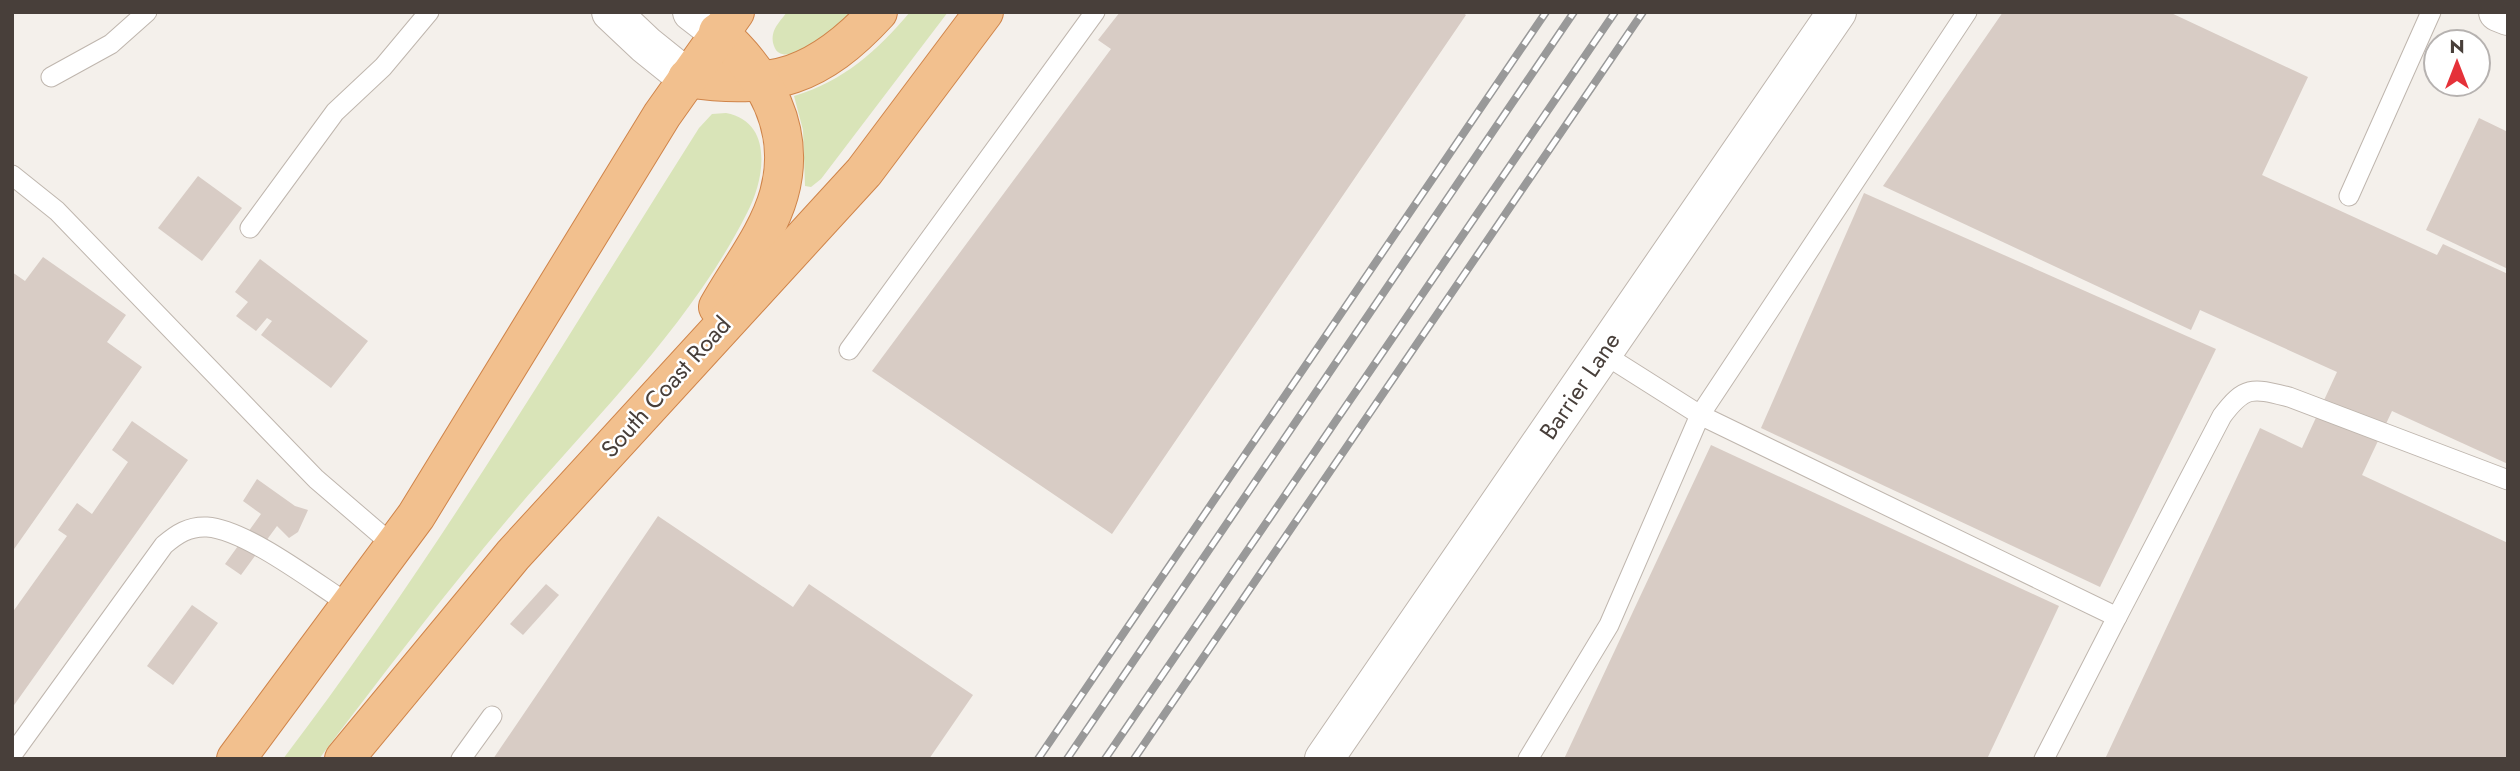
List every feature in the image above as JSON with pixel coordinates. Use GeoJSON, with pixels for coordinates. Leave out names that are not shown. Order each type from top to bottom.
{"type":"FeatureCollection","features":[{"type":"Feature","properties":{"kind":"highway"},"geometry":{"type":"LineString","coordinates":[[687,78],[723,83],[764,81],[787,76],[832,55],[850,42],[878,12]]}},
{"type":"Feature","properties":{"kind":"highway","name":"South Coast Road"},"geometry":{"type":"LineString","coordinates":[[344,759],[513,555],[864,172],[984,12]]}},
{"type":"Feature","properties":{"kind":"highway"},"geometry":{"type":"LineString","coordinates":[[236,759],[416,516],[687,78],[715,19],[764,81],[774,102],[784,167],[779,194],[765,228],[686,364]]}},
{"type":"Feature","properties":{"kind":"street"},"geometry":{"type":"LineString","coordinates":[[611,12],[646,46],[687,78]]}},
{"type":"Feature","properties":{"kind":"street","name":"Barrier Lane"},"geometry":{"type":"LineString","coordinates":[[1324,759],[1837,12]]}},
{"type":"Feature","properties":{"kind":"street"},"geometry":{"type":"LineString","coordinates":[[2498,12],[2508,16]]}},
{"type":"Feature","properties":{"kind":"lane"},"geometry":{"type":"LineString","coordinates":[[51,76],[111,44],[147,12]]}},
{"type":"Feature","properties":{"kind":"lane"},"geometry":{"type":"LineString","coordinates":[[250,228],[335,112],[383,67],[429,12]]}},
{"type":"Feature","properties":{"kind":"lane"},"geometry":{"type":"LineString","coordinates":[[849,350],[1095,12]]}},
{"type":"Feature","properties":{"kind":"lane"},"geometry":{"type":"LineString","coordinates":[[1528,759],[1609,625],[1700,415],[1967,12]]}},
{"type":"Feature","properties":{"kind":"lane"},"geometry":{"type":"LineString","coordinates":[[2349,196],[2431,12]]}},
{"type":"Feature","properties":{"kind":"lane"},"geometry":{"type":"LineString","coordinates":[[12,175],[57,211],[316,479],[394,546]]}},
{"type":"Feature","properties":{"kind":"lane"},"geometry":{"type":"LineString","coordinates":[[1602,353],[1700,415],[2117,617]]}},
{"type":"Feature","properties":{"kind":"lane"},"geometry":{"type":"LineString","coordinates":[[2044,759],[2221,416],[2237,396],[2255,389],[2289,397],[2508,480]]}},
{"type":"Feature","properties":{"kind":"lane"},"geometry":{"type":"LineString","coordinates":[[12,755],[164,545],[177,534],[208,527],[228,532],[253,544],[350,605]]}},
{"type":"Feature","properties":{"kind":"lane"},"geometry":{"type":"LineString","coordinates":[[461,759],[492,716]]}},
{"type":"Feature","properties":{"kind":"green space"},"geometry":{"type":"Polygon","coordinates":[[[787,12],[857,12],[815,44],[790,54],[780,53],[773,41],[776,28],[787,12]]]}},
{"type":"Feature","properties":{"kind":"green space"},"geometry":{"type":"Polygon","coordinates":[[[910,12],[948,12],[821,179],[811,187],[805,186],[803,130],[794,96],[829,82],[858,63],[910,12]]]}},
{"type":"Feature","properties":{"kind":"green space"},"geometry":{"type":"Polygon","coordinates":[[[726,113],[741,118],[752,128],[758,140],[761,169],[747,213],[698,294],[639,370],[463,574],[319,759],[283,759],[394,606],[699,128],[712,114],[726,113]]]}},
{"type":"Feature","properties":{"kind":"building"},"geometry":{"type":"Polygon","coordinates":[[[1120,12],[1462,12],[1466,15],[1112,534],[872,371],[1111,49],[1098,40],[1120,12]]]}},
{"type":"Feature","properties":{"kind":"building"},"geometry":{"type":"Polygon","coordinates":[[[2003,12],[2169,12],[2308,77],[2262,175],[2437,255],[2443,244],[2508,274],[2508,464],[2392,411],[2362,475],[2508,543],[2508,759],[2105,759],[2260,428],[2302,448],[2337,372],[2200,310],[2191,330],[1883,186],[2003,12]]]}},
{"type":"Feature","properties":{"kind":"building"},"geometry":{"type":"Polygon","coordinates":[[[2479,118],[2508,132],[2508,269],[2426,230],[2479,118]]]}},
{"type":"Feature","properties":{"kind":"building"},"geometry":{"type":"Polygon","coordinates":[[[198,176],[242,208],[202,261],[158,228],[198,176]]]}},
{"type":"Feature","properties":{"kind":"building"},"geometry":{"type":"Polygon","coordinates":[[[1864,193],[2216,349],[2100,587],[1761,428],[1864,193]]]}},
{"type":"Feature","properties":{"kind":"building"},"geometry":{"type":"Polygon","coordinates":[[[43,257],[126,315],[107,342],[142,367],[12,552],[12,272],[25,281],[43,257]]]}},
{"type":"Feature","properties":{"kind":"building"},"geometry":{"type":"Polygon","coordinates":[[[260,259],[368,341],[331,388],[261,335],[272,321],[267,318],[256,331],[236,316],[248,302],[235,292],[260,259]]]}},
{"type":"Feature","properties":{"kind":"building"},"geometry":{"type":"Polygon","coordinates":[[[132,421],[188,460],[12,708],[12,613],[67,536],[58,530],[77,503],[92,514],[128,462],[112,450],[132,421]]]}},
{"type":"Feature","properties":{"kind":"building"},"geometry":{"type":"Polygon","coordinates":[[[1711,445],[2059,606],[1987,759],[1564,759],[1711,445]]]}},
{"type":"Feature","properties":{"kind":"building"},"geometry":{"type":"Polygon","coordinates":[[[257,479],[295,506],[308,510],[298,532],[289,538],[277,526],[241,575],[225,564],[261,514],[243,501],[257,479]]]}},
{"type":"Feature","properties":{"kind":"building"},"geometry":{"type":"Polygon","coordinates":[[[658,516],[793,607],[809,584],[973,695],[929,759],[493,759],[658,516]]]}},
{"type":"Feature","properties":{"kind":"building"},"geometry":{"type":"Polygon","coordinates":[[[546,584],[559,595],[523,635],[510,624],[546,584]]]}},
{"type":"Feature","properties":{"kind":"building"},"geometry":{"type":"Polygon","coordinates":[[[192,605],[218,623],[173,685],[147,666],[192,605]]]}},
{"type":"Feature","properties":{"kind":"railway"},"geometry":{"type":"LineString","coordinates":[[1038,759],[1546,12]]}},
{"type":"Feature","properties":{"kind":"railway"},"geometry":{"type":"LineString","coordinates":[[1067,759],[1574,12]]}},
{"type":"Feature","properties":{"kind":"railway"},"geometry":{"type":"LineString","coordinates":[[1105,759],[1615,12]]}},
{"type":"Feature","properties":{"kind":"railway"},"geometry":{"type":"LineString","coordinates":[[1134,759],[1643,12]]}}]}
